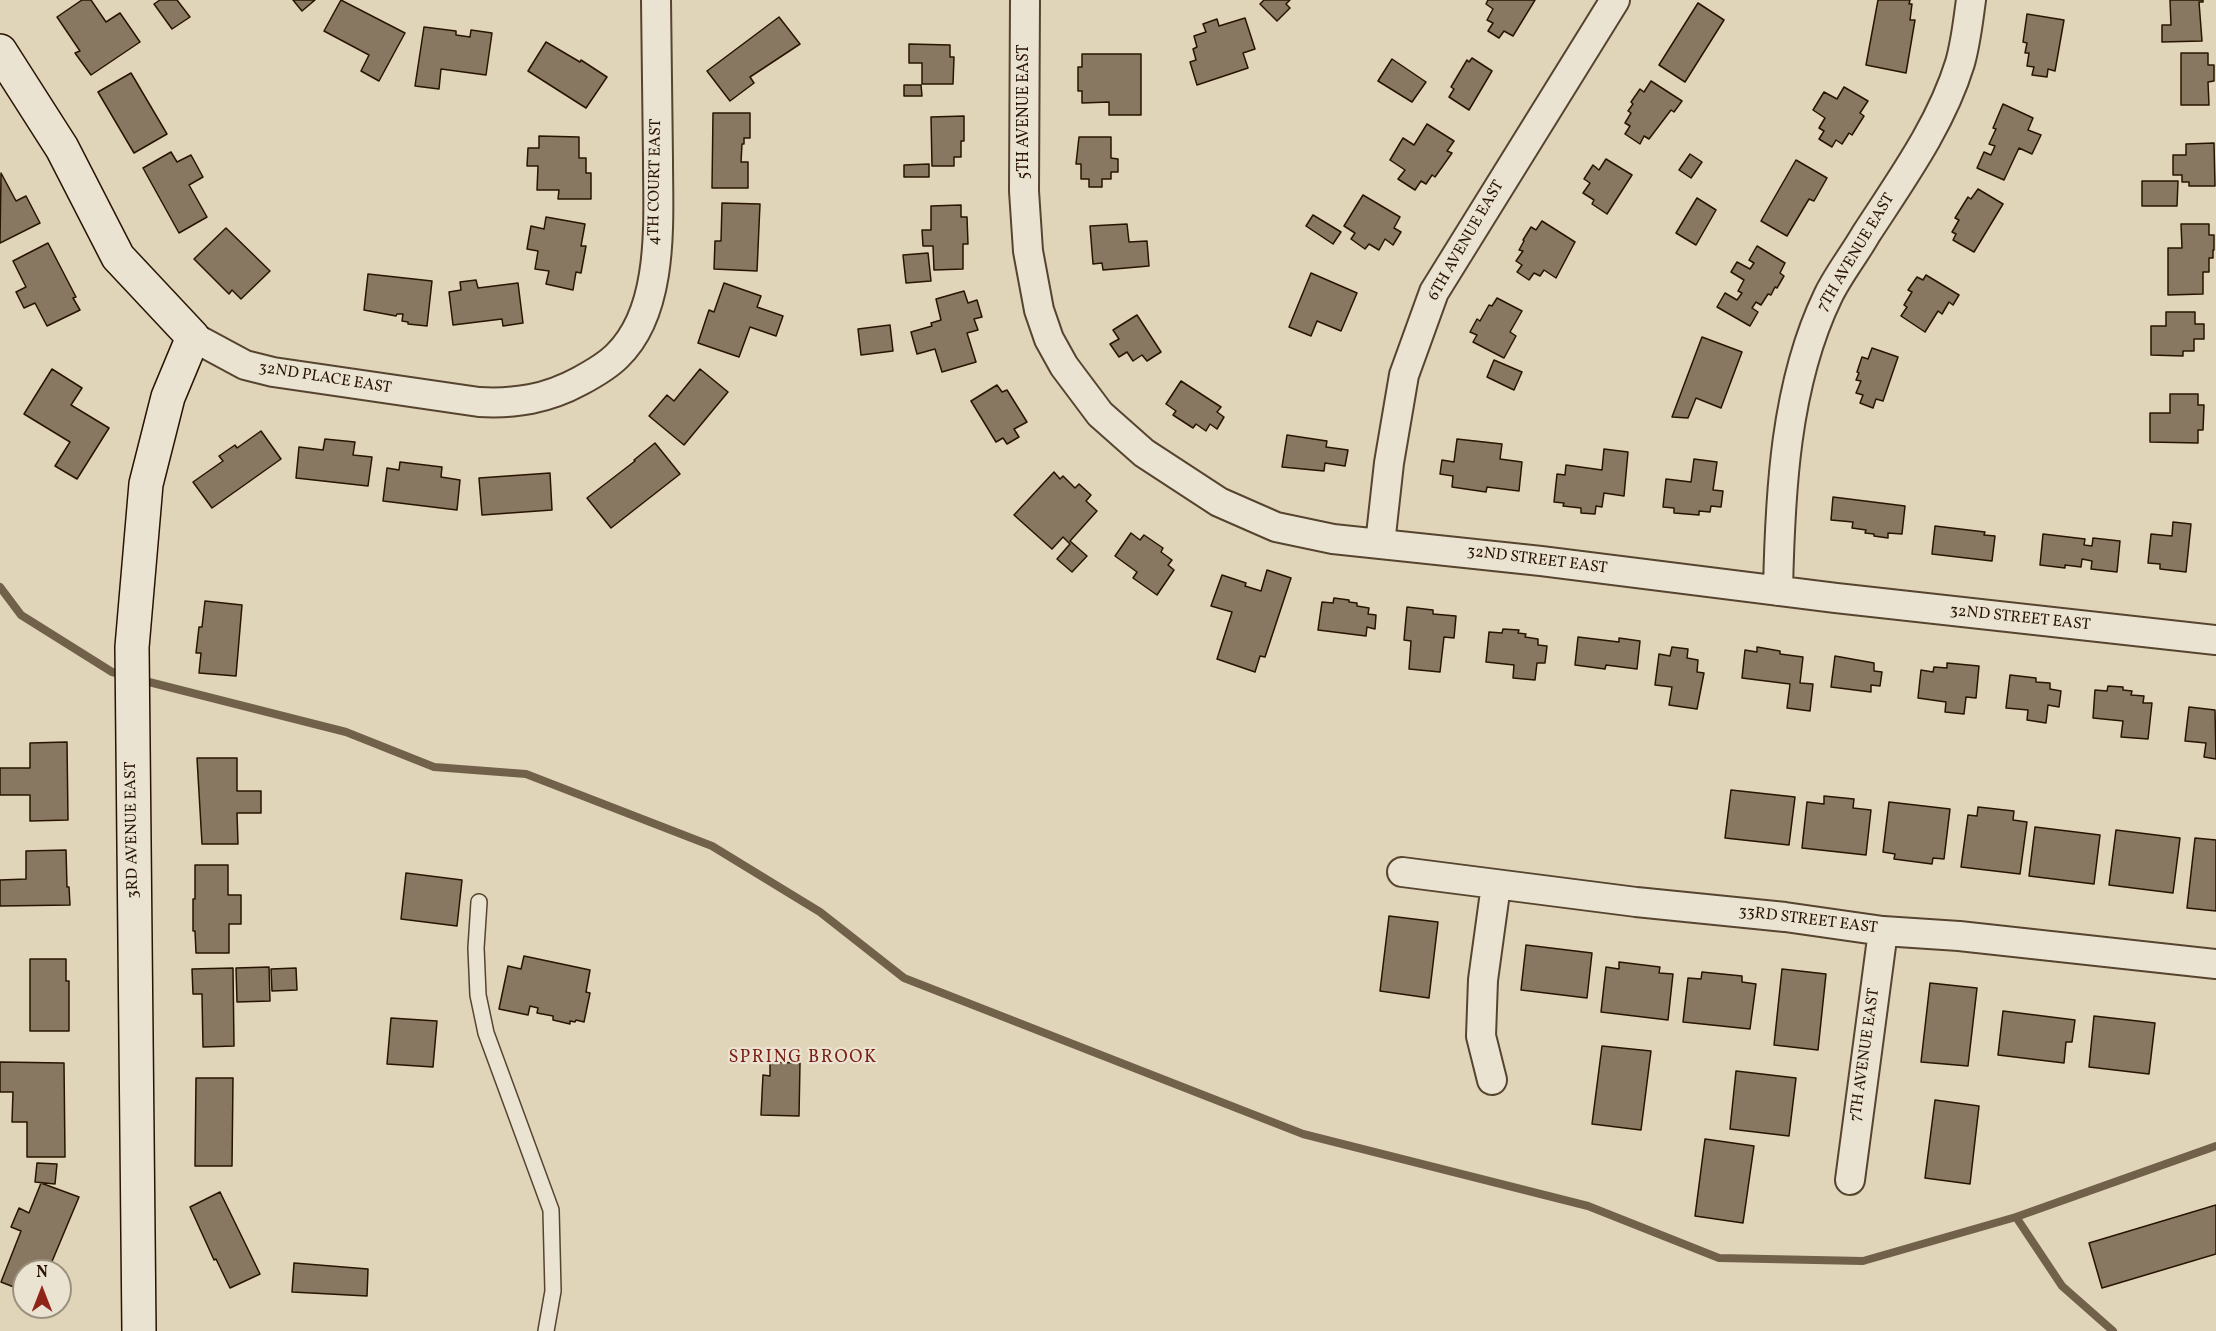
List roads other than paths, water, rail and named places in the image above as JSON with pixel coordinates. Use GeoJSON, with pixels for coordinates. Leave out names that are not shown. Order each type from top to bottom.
{"type":"FeatureCollection","features":[{"type":"Feature","properties":{"kind":"street","name":"4TH COURT EAST"},"geometry":{"type":"LineString","coordinates":[[618,355],[636,331],[648,303],[655,274],[658,214],[656,0]]}},
{"type":"Feature","properties":{"kind":"street","name":"5TH AVENUE EAST"},"geometry":{"type":"LineString","coordinates":[[1025,0],[1026,224]]}},
{"type":"Feature","properties":{"kind":"street","name":"6TH AVENUE EAST"},"geometry":{"type":"LineString","coordinates":[[1380,544],[1389,463],[1404,375],[1434,292],[1615,0]]}},
{"type":"Feature","properties":{"kind":"street","name":"7TH AVENUE EAST"},"geometry":{"type":"LineString","coordinates":[[1778,591],[1780,496],[1793,408],[1813,331],[1829,294],[1924,144],[1959,64],[1967,35],[1971,0]]}},
{"type":"Feature","properties":{"kind":"street","name":"32ND PLACE EAST"},"geometry":{"type":"LineString","coordinates":[[0,51],[62,148],[118,256],[193,337],[245,365],[273,372],[478,402],[508,404],[567,388],[593,374],[618,355]]}},
{"type":"Feature","properties":{"kind":"street","name":"32ND STREET EAST"},"geometry":{"type":"LineString","coordinates":[[1026,224],[1032,281],[1039,310],[1050,339],[1080,390],[1121,434],[1168,470],[1219,502],[1276,528],[1333,539],[2216,640]]}},
{"type":"Feature","properties":{"kind":"street","name":"3RD AVENUE EAST"},"geometry":{"type":"LineString","coordinates":[[139,1331],[132,647],[146,484],[168,397],[193,337]]}},
{"type":"Feature","properties":{"kind":"street","name":"33RD STREET EAST"},"geometry":{"type":"LineString","coordinates":[[1401,872],[1496,885],[1785,917],[1882,931],[1959,936],[2216,964]]}},
{"type":"Feature","properties":{"kind":"street"},"geometry":{"type":"LineString","coordinates":[[1492,1080],[1481,1036],[1483,980],[1496,885]]}},
{"type":"Feature","properties":{"kind":"street","name":"7TH AVENUE EAST"},"geometry":{"type":"LineString","coordinates":[[1850,1180],[1882,931]]}},
{"type":"Feature","properties":{"kind":"lane"},"geometry":{"type":"LineString","coordinates":[[479,902],[477,995],[486,1033],[551,1210],[553,1290],[546,1331]]}},
{"type":"Feature","properties":{"kind":"waterway"},"geometry":{"type":"LineString","coordinates":[[0,587],[21,615],[112,672],[124,675]]}},
{"type":"Feature","properties":{"kind":"waterway"},"geometry":{"type":"LineString","coordinates":[[141,680],[346,732],[434,767],[526,774],[712,846],[820,912],[904,978],[1303,1134],[1588,1206],[1719,1258],[1863,1261],[2016,1217],[2216,1146]]}},
{"type":"Feature","properties":{"kind":"waterway"},"geometry":{"type":"LineString","coordinates":[[2016,1217],[2062,1286],[2113,1331]]}},
{"type":"Feature","properties":{"kind":"district","name":"SPRING BROOK"},"geometry":{"type":"Point","coordinates":[803,1059]}}]}
